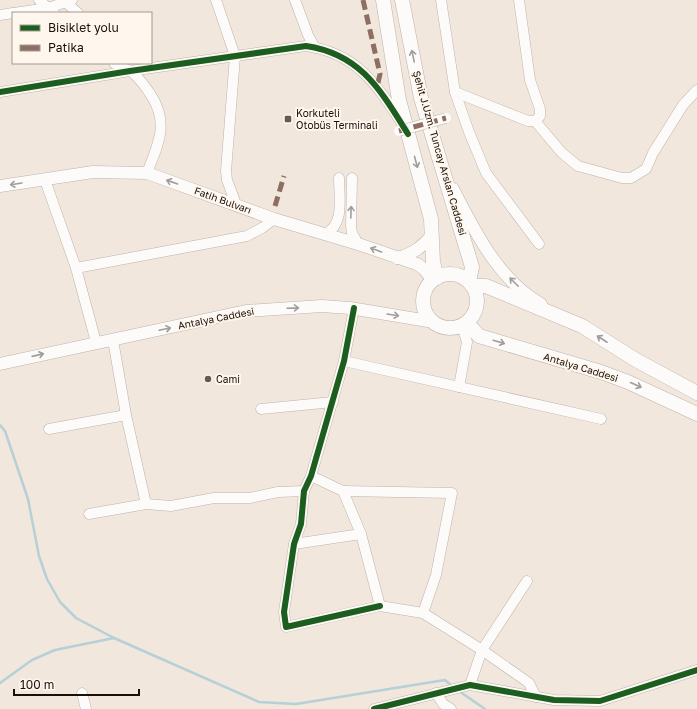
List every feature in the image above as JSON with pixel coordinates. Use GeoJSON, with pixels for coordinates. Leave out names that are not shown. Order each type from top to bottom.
{"type":"FeatureCollection","features":[{"type":"Feature","properties":{"kind":"highway"},"geometry":{"type":"LineString","coordinates":[[383,0],[404,133],[431,219],[435,280]]}},
{"type":"Feature","properties":{"kind":"highway","name":"Şehit J.Uzm. Tuncay Arslan Caddesi"},"geometry":{"type":"LineString","coordinates":[[402,0],[422,98],[472,267],[471,284]]}},
{"type":"Feature","properties":{"kind":"highway"},"geometry":{"type":"LineString","coordinates":[[445,275],[462,277],[471,284],[476,294],[477,303],[473,316],[464,324],[446,328],[434,322],[426,312],[423,300],[427,287],[435,280],[445,275]]}},
{"type":"Feature","properties":{"kind":"highway"},"geometry":{"type":"LineString","coordinates":[[471,284],[486,286],[581,325],[636,360],[697,393]]}},
{"type":"Feature","properties":{"kind":"highway","name":"Antalya Caddesi"},"geometry":{"type":"LineString","coordinates":[[464,324],[479,336],[608,374],[697,414]]}},
{"type":"Feature","properties":{"kind":"main road"},"geometry":{"type":"LineString","coordinates":[[444,171],[466,215],[499,267],[529,298],[581,325]]}},
{"type":"Feature","properties":{"kind":"main road","name":"Fatih Bulvarı"},"geometry":{"type":"LineString","coordinates":[[0,186],[101,172],[146,174],[236,204],[274,219],[358,244],[417,264],[435,280]]}},
{"type":"Feature","properties":{"kind":"main road"},"geometry":{"type":"LineString","coordinates":[[397,258],[417,250],[432,235]]}},
{"type":"Feature","properties":{"kind":"main road","name":"Antalya Caddesi"},"geometry":{"type":"LineString","coordinates":[[0,364],[96,342],[113,340],[246,311],[322,306],[354,308],[434,322]]}},
{"type":"Feature","properties":{"kind":"street"},"geometry":{"type":"LineString","coordinates":[[38,0],[51,10]]}},
{"type":"Feature","properties":{"kind":"street"},"geometry":{"type":"LineString","coordinates":[[216,0],[235,56],[226,171],[227,180],[236,204]]}},
{"type":"Feature","properties":{"kind":"street"},"geometry":{"type":"LineString","coordinates":[[295,0],[308,35],[315,48]]}},
{"type":"Feature","properties":{"kind":"street"},"geometry":{"type":"LineString","coordinates":[[441,0],[455,92],[462,114],[486,173],[539,244]]}},
{"type":"Feature","properties":{"kind":"street"},"geometry":{"type":"LineString","coordinates":[[455,92],[528,121],[535,121],[540,116],[540,109],[530,80],[519,0]]}},
{"type":"Feature","properties":{"kind":"street"},"geometry":{"type":"LineString","coordinates":[[26,12],[51,10],[67,1],[77,12]]}},
{"type":"Feature","properties":{"kind":"street"},"geometry":{"type":"LineString","coordinates":[[0,15],[12,13]]}},
{"type":"Feature","properties":{"kind":"street"},"geometry":{"type":"LineString","coordinates":[[0,92],[130,67],[235,56],[306,46],[322,49],[355,65],[369,76],[404,133],[446,118]]}},
{"type":"Feature","properties":{"kind":"street"},"geometry":{"type":"LineString","coordinates":[[118,64],[130,67],[158,106],[162,124],[155,153],[146,174]]}},
{"type":"Feature","properties":{"kind":"street"},"geometry":{"type":"LineString","coordinates":[[535,121],[562,153],[578,166],[622,178],[631,178],[646,169],[653,153],[682,106],[697,90]]}},
{"type":"Feature","properties":{"kind":"street"},"geometry":{"type":"LineString","coordinates":[[325,234],[332,231],[339,219],[339,178]]}},
{"type":"Feature","properties":{"kind":"street"},"geometry":{"type":"LineString","coordinates":[[352,178],[351,226],[352,234],[358,244]]}},
{"type":"Feature","properties":{"kind":"street"},"geometry":{"type":"LineString","coordinates":[[45,180],[76,268],[96,342]]}},
{"type":"Feature","properties":{"kind":"street"},"geometry":{"type":"LineString","coordinates":[[76,268],[247,236],[262,228],[274,219]]}},
{"type":"Feature","properties":{"kind":"street"},"geometry":{"type":"LineString","coordinates":[[354,308],[344,362],[312,476],[304,492],[301,524],[294,544],[284,612],[286,627],[380,606],[423,613],[482,650],[529,683],[536,697]]}},
{"type":"Feature","properties":{"kind":"street"},"geometry":{"type":"LineString","coordinates":[[459,387],[467,342],[464,324]]}},
{"type":"Feature","properties":{"kind":"street"},"geometry":{"type":"LineString","coordinates":[[113,340],[126,415],[146,504]]}},
{"type":"Feature","properties":{"kind":"street"},"geometry":{"type":"LineString","coordinates":[[344,362],[602,419]]}},
{"type":"Feature","properties":{"kind":"street"},"geometry":{"type":"LineString","coordinates":[[261,409],[333,402]]}},
{"type":"Feature","properties":{"kind":"street"},"geometry":{"type":"LineString","coordinates":[[49,429],[126,415]]}},
{"type":"Feature","properties":{"kind":"street"},"geometry":{"type":"LineString","coordinates":[[312,476],[342,491],[452,493],[436,575],[423,613]]}},
{"type":"Feature","properties":{"kind":"street"},"geometry":{"type":"LineString","coordinates":[[342,491],[361,534],[380,606]]}},
{"type":"Feature","properties":{"kind":"street"},"geometry":{"type":"LineString","coordinates":[[89,514],[146,504],[171,506],[214,498],[250,498],[278,492],[304,492]]}},
{"type":"Feature","properties":{"kind":"street"},"geometry":{"type":"LineString","coordinates":[[294,544],[361,534]]}},
{"type":"Feature","properties":{"kind":"street"},"geometry":{"type":"LineString","coordinates":[[467,685],[482,650],[527,581]]}},
{"type":"Feature","properties":{"kind":"street"},"geometry":{"type":"LineString","coordinates":[[374,709],[467,685],[536,697],[566,704],[600,701],[697,670]]}},
{"type":"Feature","properties":{"kind":"street"},"geometry":{"type":"LineString","coordinates":[[82,693],[86,709]]}},
{"type":"Feature","properties":{"kind":"street"},"geometry":{"type":"LineString","coordinates":[[439,693],[443,704],[451,709]]}},
{"type":"Feature","properties":{"kind":"waterway"},"geometry":{"type":"LineString","coordinates":[[0,425],[5,431],[28,499],[39,556],[47,579],[60,602],[76,618],[114,638],[259,702],[296,704],[445,680],[452,686]]}},
{"type":"Feature","properties":{"kind":"waterway"},"geometry":{"type":"LineString","coordinates":[[0,683],[32,660],[55,650],[114,638]]}},
{"type":"Feature","properties":{"kind":"waterway"},"geometry":{"type":"LineString","coordinates":[[459,691],[485,709]]}},
{"type":"Feature","properties":{"kind":"marked path"},"geometry":{"type":"LineString","coordinates":[[363,0],[380,74],[377,87]]}},
{"type":"Feature","properties":{"kind":"marked path"},"geometry":{"type":"LineString","coordinates":[[399,131],[446,118]]}},
{"type":"Feature","properties":{"kind":"marked path"},"geometry":{"type":"LineString","coordinates":[[275,206],[284,176]]}},
{"type":"Feature","properties":{"kind":"cycle path"},"geometry":{"type":"LineString","coordinates":[[0,92],[130,71],[306,46],[325,50],[341,57],[368,77],[388,103],[408,134]]}},
{"type":"Feature","properties":{"kind":"cycle path"},"geometry":{"type":"LineString","coordinates":[[354,308],[344,361],[311,476],[304,491],[301,524],[294,544],[284,612],[286,627],[380,606]]}},
{"type":"Feature","properties":{"kind":"cycle path"},"geometry":{"type":"LineString","coordinates":[[374,709],[470,685],[554,700],[600,701],[697,670]]}},
{"type":"Feature","properties":{"kind":"place","name":"Korkuteli Otobüs Terminali"},"geometry":{"type":"Point","coordinates":[288,119]}},
{"type":"Feature","properties":{"kind":"place","name":"Cami"},"geometry":{"type":"Point","coordinates":[208,379]}}]}
